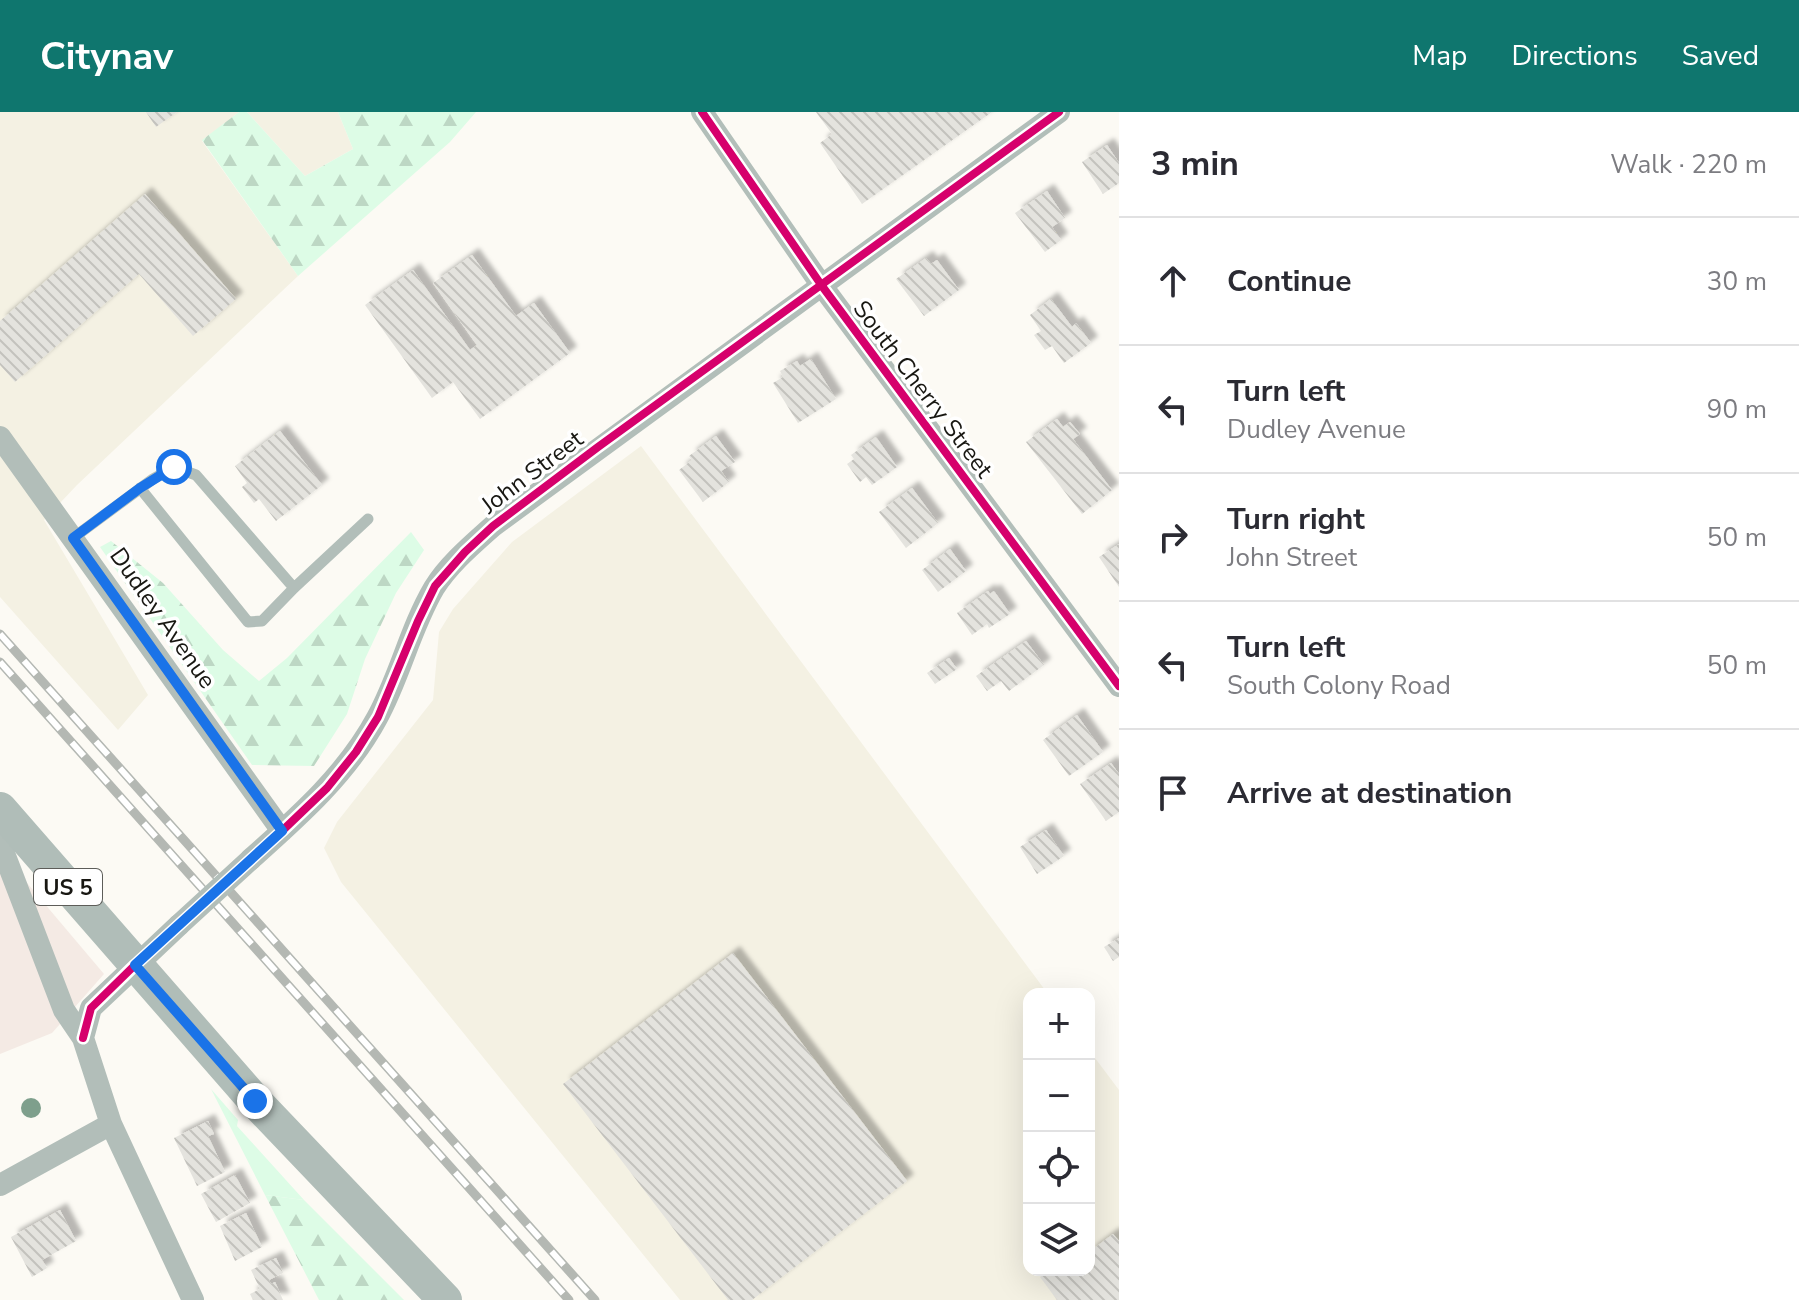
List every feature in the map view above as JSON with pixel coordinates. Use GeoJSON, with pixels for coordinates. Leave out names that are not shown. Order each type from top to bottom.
{"type":"FeatureCollection","features":[{"type":"Feature","properties":{"kind":"main road","name":"US 5"},"geometry":{"type":"LineString","coordinates":[[0,809],[255,1101],[445,1300]]}},
{"type":"Feature","properties":{"kind":"street","name":"South Cherry Street"},"geometry":{"type":"LineString","coordinates":[[702,112],[822,286],[1115,672]]}},
{"type":"Feature","properties":{"kind":"street","name":"John Street"},"geometry":{"type":"LineString","coordinates":[[83,1038],[91,1008],[327,788],[356,752],[378,717],[435,586],[465,552],[493,526],[586,456],[1059,112]]}},
{"type":"Feature","properties":{"kind":"street","name":"Dudley Avenue"},"geometry":{"type":"LineString","coordinates":[[0,437],[282,831]]}},
{"type":"Feature","properties":{"kind":"street"},"geometry":{"type":"LineString","coordinates":[[0,843],[64,1010],[83,1038],[111,1124],[193,1300]]}},
{"type":"Feature","properties":{"kind":"street"},"geometry":{"type":"LineString","coordinates":[[0,1185],[111,1124]]}},
{"type":"Feature","properties":{"kind":"lane"},"geometry":{"type":"LineString","coordinates":[[73,538],[174,467],[196,475],[294,588]]}},
{"type":"Feature","properties":{"kind":"lane"},"geometry":{"type":"LineString","coordinates":[[140,488],[248,622],[262,621],[368,519]]}},
{"type":"Feature","properties":{"kind":"shaded area"},"geometry":{"type":"Polygon","coordinates":[[[0,112],[239,112],[202,141],[298,276],[44,520],[148,695],[118,730],[0,597],[0,112]]]}},
{"type":"Feature","properties":{"kind":"shaded area"},"geometry":{"type":"Polygon","coordinates":[[[247,112],[338,112],[353,149],[305,176],[247,112]]]}},
{"type":"Feature","properties":{"kind":"shaded area"},"geometry":{"type":"Polygon","coordinates":[[[641,446],[1044,988],[1023,988],[1023,1276],[1095,1276],[1095,1058],[1119,1090],[1119,1300],[680,1300],[341,882],[324,848],[337,822],[433,700],[439,632],[453,609],[512,542],[641,446]]]}},
{"type":"Feature","properties":{"kind":"shaded area"},"geometry":{"type":"Polygon","coordinates":[[[0,851],[104,974],[52,1033],[0,1054],[0,851]]]}},
{"type":"Feature","properties":{"kind":"green space"},"geometry":{"type":"Polygon","coordinates":[[[239,112],[247,112],[305,176],[353,149],[338,112],[476,112],[450,142],[298,276],[202,140],[239,112]]]}},
{"type":"Feature","properties":{"kind":"green space"},"geometry":{"type":"Polygon","coordinates":[[[411,532],[424,550],[396,593],[365,659],[347,714],[314,766],[252,765],[100,547],[111,541],[163,583],[223,650],[259,681],[287,658],[411,532]]]}},
{"type":"Feature","properties":{"kind":"green space"},"geometry":{"type":"Polygon","coordinates":[[[211,1089],[238,1120],[237,1126],[304,1200],[265,1195],[211,1089]]]}},
{"type":"Feature","properties":{"kind":"green space"},"geometry":{"type":"Polygon","coordinates":[[[265,1195],[304,1200],[404,1300],[319,1300],[265,1195]]]}},
{"type":"Feature","properties":{"kind":"building"},"geometry":{"type":"Polygon","coordinates":[[[146,112],[177,112],[156,127],[146,112]]]}},
{"type":"Feature","properties":{"kind":"building"},"geometry":{"type":"Polygon","coordinates":[[[816,112],[992,112],[862,204],[820,143],[832,134],[816,112]]]}},
{"type":"Feature","properties":{"kind":"building"},"geometry":{"type":"Polygon","coordinates":[[[1107,145],[1119,163],[1119,183],[1103,194],[1082,162],[1107,145]]]}},
{"type":"Feature","properties":{"kind":"building"},"geometry":{"type":"Polygon","coordinates":[[[1047,191],[1065,218],[1052,227],[1061,240],[1045,252],[1015,213],[1047,191]]]}},
{"type":"Feature","properties":{"kind":"building"},"geometry":{"type":"Polygon","coordinates":[[[145,194],[236,299],[193,336],[139,274],[15,382],[0,365],[0,321],[145,194]]]}},
{"type":"Feature","properties":{"kind":"building"},"geometry":{"type":"Polygon","coordinates":[[[472,255],[516,316],[534,303],[570,353],[480,419],[453,382],[432,398],[365,305],[413,270],[470,350],[477,345],[433,283],[472,255]]]}},
{"type":"Feature","properties":{"kind":"building"},"geometry":{"type":"Polygon","coordinates":[[[926,258],[931,264],[937,260],[959,290],[924,316],[896,279],[926,258]]]}},
{"type":"Feature","properties":{"kind":"building"},"geometry":{"type":"Polygon","coordinates":[[[1051,299],[1072,327],[1076,323],[1091,343],[1064,363],[1052,346],[1045,350],[1034,335],[1041,331],[1030,315],[1051,299]]]}},
{"type":"Feature","properties":{"kind":"building"},"geometry":{"type":"Polygon","coordinates":[[[811,359],[836,399],[798,423],[773,383],[783,377],[780,371],[797,361],[800,366],[811,359]]]}},
{"type":"Feature","properties":{"kind":"building"},"geometry":{"type":"Polygon","coordinates":[[[1057,419],[1063,427],[1070,422],[1080,434],[1073,439],[1112,490],[1082,514],[1026,442],[1057,419]]]}},
{"type":"Feature","properties":{"kind":"building"},"geometry":{"type":"Polygon","coordinates":[[[280,431],[322,485],[276,521],[259,499],[254,503],[242,487],[247,483],[235,466],[280,431]]]}},
{"type":"Feature","properties":{"kind":"building"},"geometry":{"type":"Polygon","coordinates":[[[716,436],[735,462],[721,471],[729,482],[703,502],[679,470],[692,460],[689,456],[716,436]]]}},
{"type":"Feature","properties":{"kind":"building"},"geometry":{"type":"Polygon","coordinates":[[[876,437],[897,467],[872,485],[866,477],[860,482],[847,464],[854,459],[851,455],[876,437]]]}},
{"type":"Feature","properties":{"kind":"building"},"geometry":{"type":"Polygon","coordinates":[[[912,488],[938,523],[906,548],[879,512],[912,488]]]}},
{"type":"Feature","properties":{"kind":"building"},"geometry":{"type":"Polygon","coordinates":[[[1119,544],[1119,587],[1099,557],[1119,544]]]}},
{"type":"Feature","properties":{"kind":"building"},"geometry":{"type":"Polygon","coordinates":[[[950,549],[966,571],[938,592],[922,570],[950,549]]]}},
{"type":"Feature","properties":{"kind":"building"},"geometry":{"type":"Polygon","coordinates":[[[988,591],[990,594],[994,591],[1010,614],[972,635],[957,613],[988,591]]]}},
{"type":"Feature","properties":{"kind":"building"},"geometry":{"type":"Polygon","coordinates":[[[1026,641],[1044,665],[1009,691],[1001,681],[987,691],[976,676],[1026,641]]]}},
{"type":"Feature","properties":{"kind":"building"},"geometry":{"type":"Polygon","coordinates":[[[949,658],[957,669],[935,684],[927,673],[949,658]]]}},
{"type":"Feature","properties":{"kind":"building"},"geometry":{"type":"Polygon","coordinates":[[[1077,715],[1103,752],[1069,776],[1043,740],[1077,715]]]}},
{"type":"Feature","properties":{"kind":"building"},"geometry":{"type":"Polygon","coordinates":[[[1111,763],[1119,774],[1119,812],[1106,821],[1080,784],[1111,763]]]}},
{"type":"Feature","properties":{"kind":"building"},"geometry":{"type":"Polygon","coordinates":[[[1046,830],[1064,856],[1037,874],[1020,847],[1046,830]]]}},
{"type":"Feature","properties":{"kind":"building"},"geometry":{"type":"Polygon","coordinates":[[[1119,938],[1119,957],[1113,961],[1104,947],[1119,938]]]}},
{"type":"Feature","properties":{"kind":"building"},"geometry":{"type":"Polygon","coordinates":[[[733,953],[907,1181],[752,1300],[728,1300],[563,1084],[733,953]]]}},
{"type":"Feature","properties":{"kind":"building"},"geometry":{"type":"Polygon","coordinates":[[[208,1121],[214,1134],[208,1136],[225,1172],[197,1186],[174,1138],[208,1121]]]}},
{"type":"Feature","properties":{"kind":"building"},"geometry":{"type":"Polygon","coordinates":[[[235,1175],[250,1203],[216,1222],[201,1194],[235,1175]]]}},
{"type":"Feature","properties":{"kind":"building"},"geometry":{"type":"Polygon","coordinates":[[[60,1210],[76,1241],[42,1260],[47,1268],[32,1277],[11,1237],[60,1210]]]}},
{"type":"Feature","properties":{"kind":"building"},"geometry":{"type":"Polygon","coordinates":[[[246,1213],[262,1247],[235,1261],[220,1226],[246,1213]]]}},
{"type":"Feature","properties":{"kind":"building"},"geometry":{"type":"Polygon","coordinates":[[[1113,1234],[1119,1241],[1119,1300],[1057,1300],[1040,1277],[1095,1276],[1095,1248],[1113,1234]]]}},
{"type":"Feature","properties":{"kind":"building"},"geometry":{"type":"Polygon","coordinates":[[[276,1258],[283,1273],[269,1280],[271,1284],[275,1282],[283,1300],[253,1300],[250,1294],[260,1289],[251,1270],[276,1258]]]}},
{"type":"Feature","properties":{"kind":"railway"},"geometry":{"type":"LineString","coordinates":[[0,634],[595,1300]]}},
{"type":"Feature","properties":{"kind":"railway"},"geometry":{"type":"LineString","coordinates":[[0,662],[569,1300]]}},
{"type":"Feature","properties":{"kind":"cycle path"},"geometry":{"type":"LineString","coordinates":[[702,112],[822,286],[1119,686]]}},
{"type":"Feature","properties":{"kind":"cycle path"},"geometry":{"type":"LineString","coordinates":[[83,1038],[91,1008],[327,788],[356,752],[378,717],[435,586],[465,552],[493,526],[598,447],[1059,112]]}},
{"type":"Feature","properties":{"kind":"route"},"geometry":{"type":"LineString","coordinates":[[174,467],[90,523],[73,538],[282,831],[135,965],[255,1101]]}}]}
